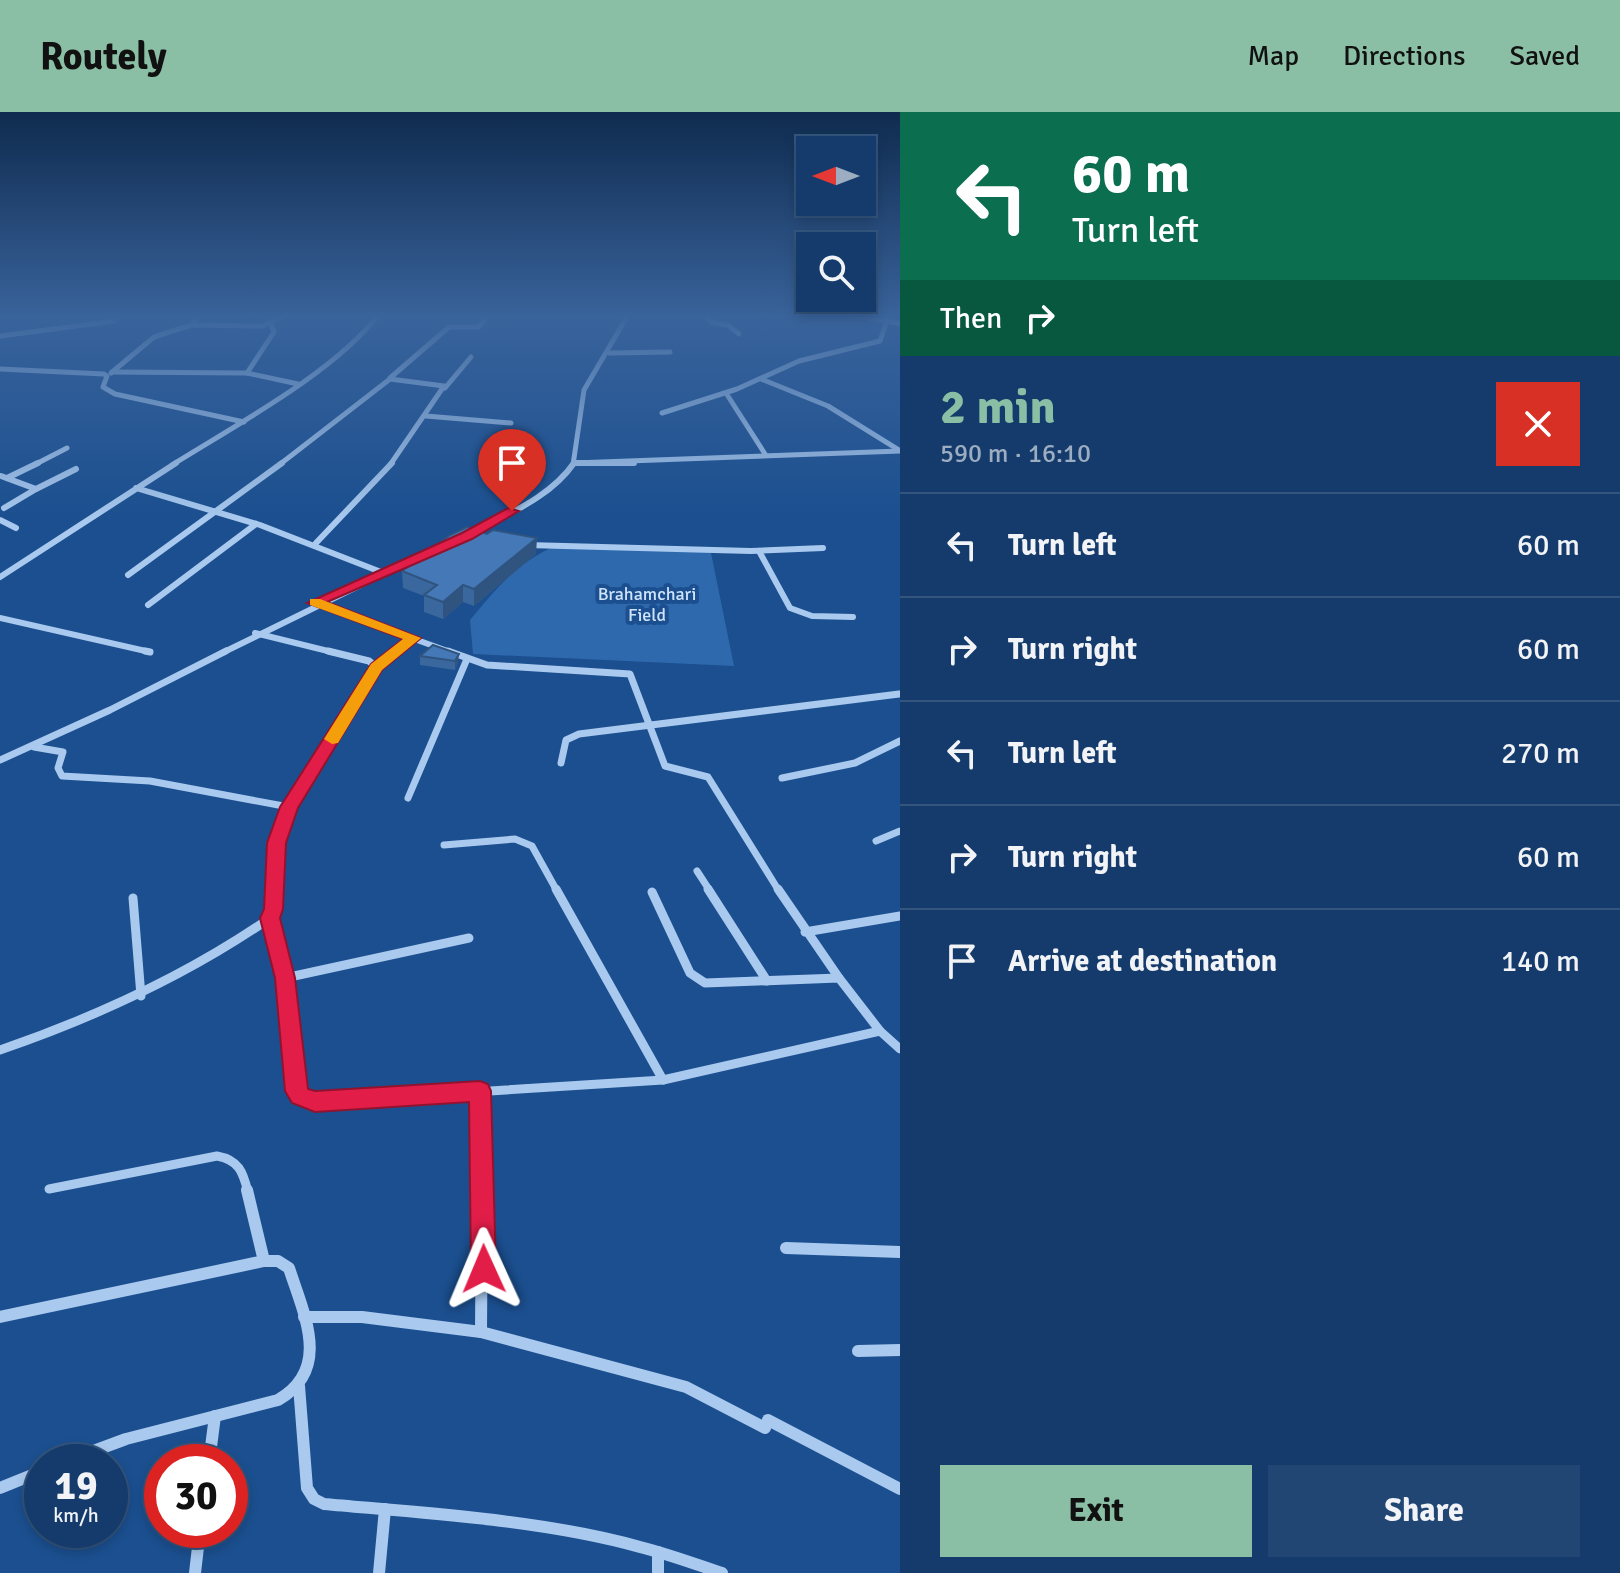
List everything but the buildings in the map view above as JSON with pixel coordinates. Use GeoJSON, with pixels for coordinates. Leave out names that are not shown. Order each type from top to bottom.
{"type":"FeatureCollection","features":[{"type":"Feature","properties":{"kind":"street"},"geometry":{"type":"LineString","coordinates":[[105,383],[103,387],[115,394],[244,422]]}},
{"type":"Feature","properties":{"kind":"street"},"geometry":{"type":"LineString","coordinates":[[128,575],[221,510],[385,383]]}},
{"type":"Feature","properties":{"kind":"street"},"geometry":{"type":"LineString","coordinates":[[416,383],[445,388]]}},
{"type":"Feature","properties":{"kind":"street"},"geometry":{"type":"LineString","coordinates":[[316,543],[395,460],[449,383]]}},
{"type":"Feature","properties":{"kind":"street"},"geometry":{"type":"LineString","coordinates":[[482,540],[467,536],[535,499],[564,477],[574,463],[584,390],[589,383]]}},
{"type":"Feature","properties":{"kind":"street"},"geometry":{"type":"LineString","coordinates":[[662,413],[751,383]]}},
{"type":"Feature","properties":{"kind":"street"},"geometry":{"type":"LineString","coordinates":[[771,383],[828,406],[900,451]]}},
{"type":"Feature","properties":{"kind":"street"},"geometry":{"type":"LineString","coordinates":[[0,577],[244,422],[298,384]]}},
{"type":"Feature","properties":{"kind":"street"},"geometry":{"type":"LineString","coordinates":[[726,393],[765,454]]}},
{"type":"Feature","properties":{"kind":"street"},"geometry":{"type":"LineString","coordinates":[[426,416],[511,423]]}},
{"type":"Feature","properties":{"kind":"street"},"geometry":{"type":"LineString","coordinates":[[2,477],[67,448]]}},
{"type":"Feature","properties":{"kind":"street"},"geometry":{"type":"LineString","coordinates":[[574,463],[629,466],[688,459],[842,456],[900,451]]}},
{"type":"Feature","properties":{"kind":"street"},"geometry":{"type":"LineString","coordinates":[[1,509],[76,469]]}},
{"type":"Feature","properties":{"kind":"street"},"geometry":{"type":"LineString","coordinates":[[2,477],[36,489]]}},
{"type":"Feature","properties":{"kind":"street"},"geometry":{"type":"LineString","coordinates":[[136,488],[221,510],[316,543],[381,572]]}},
{"type":"Feature","properties":{"kind":"street"},"geometry":{"type":"LineString","coordinates":[[0,520],[16,528]]}},
{"type":"Feature","properties":{"kind":"street"},"geometry":{"type":"LineString","coordinates":[[148,605],[256,524]]}},
{"type":"Feature","properties":{"kind":"street"},"geometry":{"type":"LineString","coordinates":[[515,544],[759,551],[823,548]]}},
{"type":"Feature","properties":{"kind":"street"},"geometry":{"type":"LineString","coordinates":[[0,760],[133,698],[314,603],[438,548]]}},
{"type":"Feature","properties":{"kind":"street"},"geometry":{"type":"LineString","coordinates":[[759,551],[792,611],[806,617],[853,617]]}},
{"type":"Feature","properties":{"kind":"street"},"geometry":{"type":"LineString","coordinates":[[314,603],[467,659],[506,667],[626,672],[636,683],[647,726],[668,768],[701,772],[708,777],[805,932],[880,1031],[900,1049]]}},
{"type":"Feature","properties":{"kind":"street"},"geometry":{"type":"LineString","coordinates":[[0,618],[150,652]]}},
{"type":"Feature","properties":{"kind":"street"},"geometry":{"type":"LineString","coordinates":[[255,633],[369,661],[376,667]]}},
{"type":"Feature","properties":{"kind":"street"},"geometry":{"type":"LineString","coordinates":[[0,1050],[80,1024],[141,996],[270,918],[274,909],[277,843],[289,807],[376,667],[414,638]]}},
{"type":"Feature","properties":{"kind":"street"},"geometry":{"type":"LineString","coordinates":[[408,798],[467,659]]}},
{"type":"Feature","properties":{"kind":"street"},"geometry":{"type":"LineString","coordinates":[[561,763],[566,740],[571,736],[899,694]]}},
{"type":"Feature","properties":{"kind":"street"},"geometry":{"type":"LineString","coordinates":[[782,778],[855,763],[900,741]]}},
{"type":"Feature","properties":{"kind":"street"},"geometry":{"type":"LineString","coordinates":[[33,747],[63,752],[58,768],[62,776],[150,781],[289,807]]}},
{"type":"Feature","properties":{"kind":"street"},"geometry":{"type":"LineString","coordinates":[[876,841],[900,831]]}},
{"type":"Feature","properties":{"kind":"street"},"geometry":{"type":"LineString","coordinates":[[444,845],[515,839],[532,846],[663,1080]]}},
{"type":"Feature","properties":{"kind":"street"},"geometry":{"type":"LineString","coordinates":[[697,871],[767,981]]}},
{"type":"Feature","properties":{"kind":"street"},"geometry":{"type":"LineString","coordinates":[[652,892],[690,973],[698,980],[719,984],[839,978]]}},
{"type":"Feature","properties":{"kind":"street"},"geometry":{"type":"LineString","coordinates":[[133,898],[141,996]]}},
{"type":"Feature","properties":{"kind":"street"},"geometry":{"type":"LineString","coordinates":[[805,932],[900,916]]}},
{"type":"Feature","properties":{"kind":"street"},"geometry":{"type":"LineString","coordinates":[[270,918],[285,978],[296,1091],[305,1099],[663,1080],[880,1031]]}},
{"type":"Feature","properties":{"kind":"street"},"geometry":{"type":"LineString","coordinates":[[285,978],[469,938]]}},
{"type":"Feature","properties":{"kind":"street"},"geometry":{"type":"LineString","coordinates":[[480,1091],[484,1269],[481,1332]]}},
{"type":"Feature","properties":{"kind":"street"},"geometry":{"type":"LineString","coordinates":[[49,1189],[172,1162],[217,1156],[232,1159],[243,1172],[264,1261]]}},
{"type":"Feature","properties":{"kind":"street"},"geometry":{"type":"LineString","coordinates":[[786,1248],[900,1252]]}},
{"type":"Feature","properties":{"kind":"street"},"geometry":{"type":"LineString","coordinates":[[0,1317],[264,1261],[278,1261],[289,1268],[304,1317],[308,1369],[299,1386],[278,1400],[113,1444]]}},
{"type":"Feature","properties":{"kind":"street"},"geometry":{"type":"LineString","coordinates":[[304,1317],[362,1317],[481,1332],[686,1387],[900,1489]]}},
{"type":"Feature","properties":{"kind":"street"},"geometry":{"type":"LineString","coordinates":[[858,1351],[900,1350]]}},
{"type":"Feature","properties":{"kind":"street"},"geometry":{"type":"LineString","coordinates":[[299,1386],[305,1476],[314,1499],[324,1504],[570,1533],[658,1552],[722,1573]]}},
{"type":"Feature","properties":{"kind":"street"},"geometry":{"type":"LineString","coordinates":[[211,1444],[215,1416]]}},
{"type":"Feature","properties":{"kind":"street"},"geometry":{"type":"LineString","coordinates":[[0,1488],[24,1478]]}},
{"type":"Feature","properties":{"kind":"street"},"geometry":{"type":"LineString","coordinates":[[379,1573],[385,1509]]}},
{"type":"Feature","properties":{"kind":"street"},"geometry":{"type":"LineString","coordinates":[[195,1573],[198,1548]]}},
{"type":"Feature","properties":{"kind":"street"},"geometry":{"type":"LineString","coordinates":[[658,1552],[658,1573]]}},
{"type":"Feature","properties":{"kind":"green space","name":"Brahamchari Field"},"geometry":{"type":"Polygon","coordinates":[[[553,547],[710,548],[734,666],[473,654],[470,620],[518,569],[553,547]]]}},
{"type":"Feature","properties":{"kind":"slow traffic"},"geometry":{"type":"LineString","coordinates":[[315,602],[414,638],[376,667],[332,739]]}},
{"type":"Feature","properties":{"kind":"route"},"geometry":{"type":"LineString","coordinates":[[484,1269],[480,1091],[315,1102],[300,1096],[296,1091],[285,978],[270,918],[274,909],[279,830],[289,807],[376,667],[414,638],[314,603],[467,536],[512,511]]}}]}
